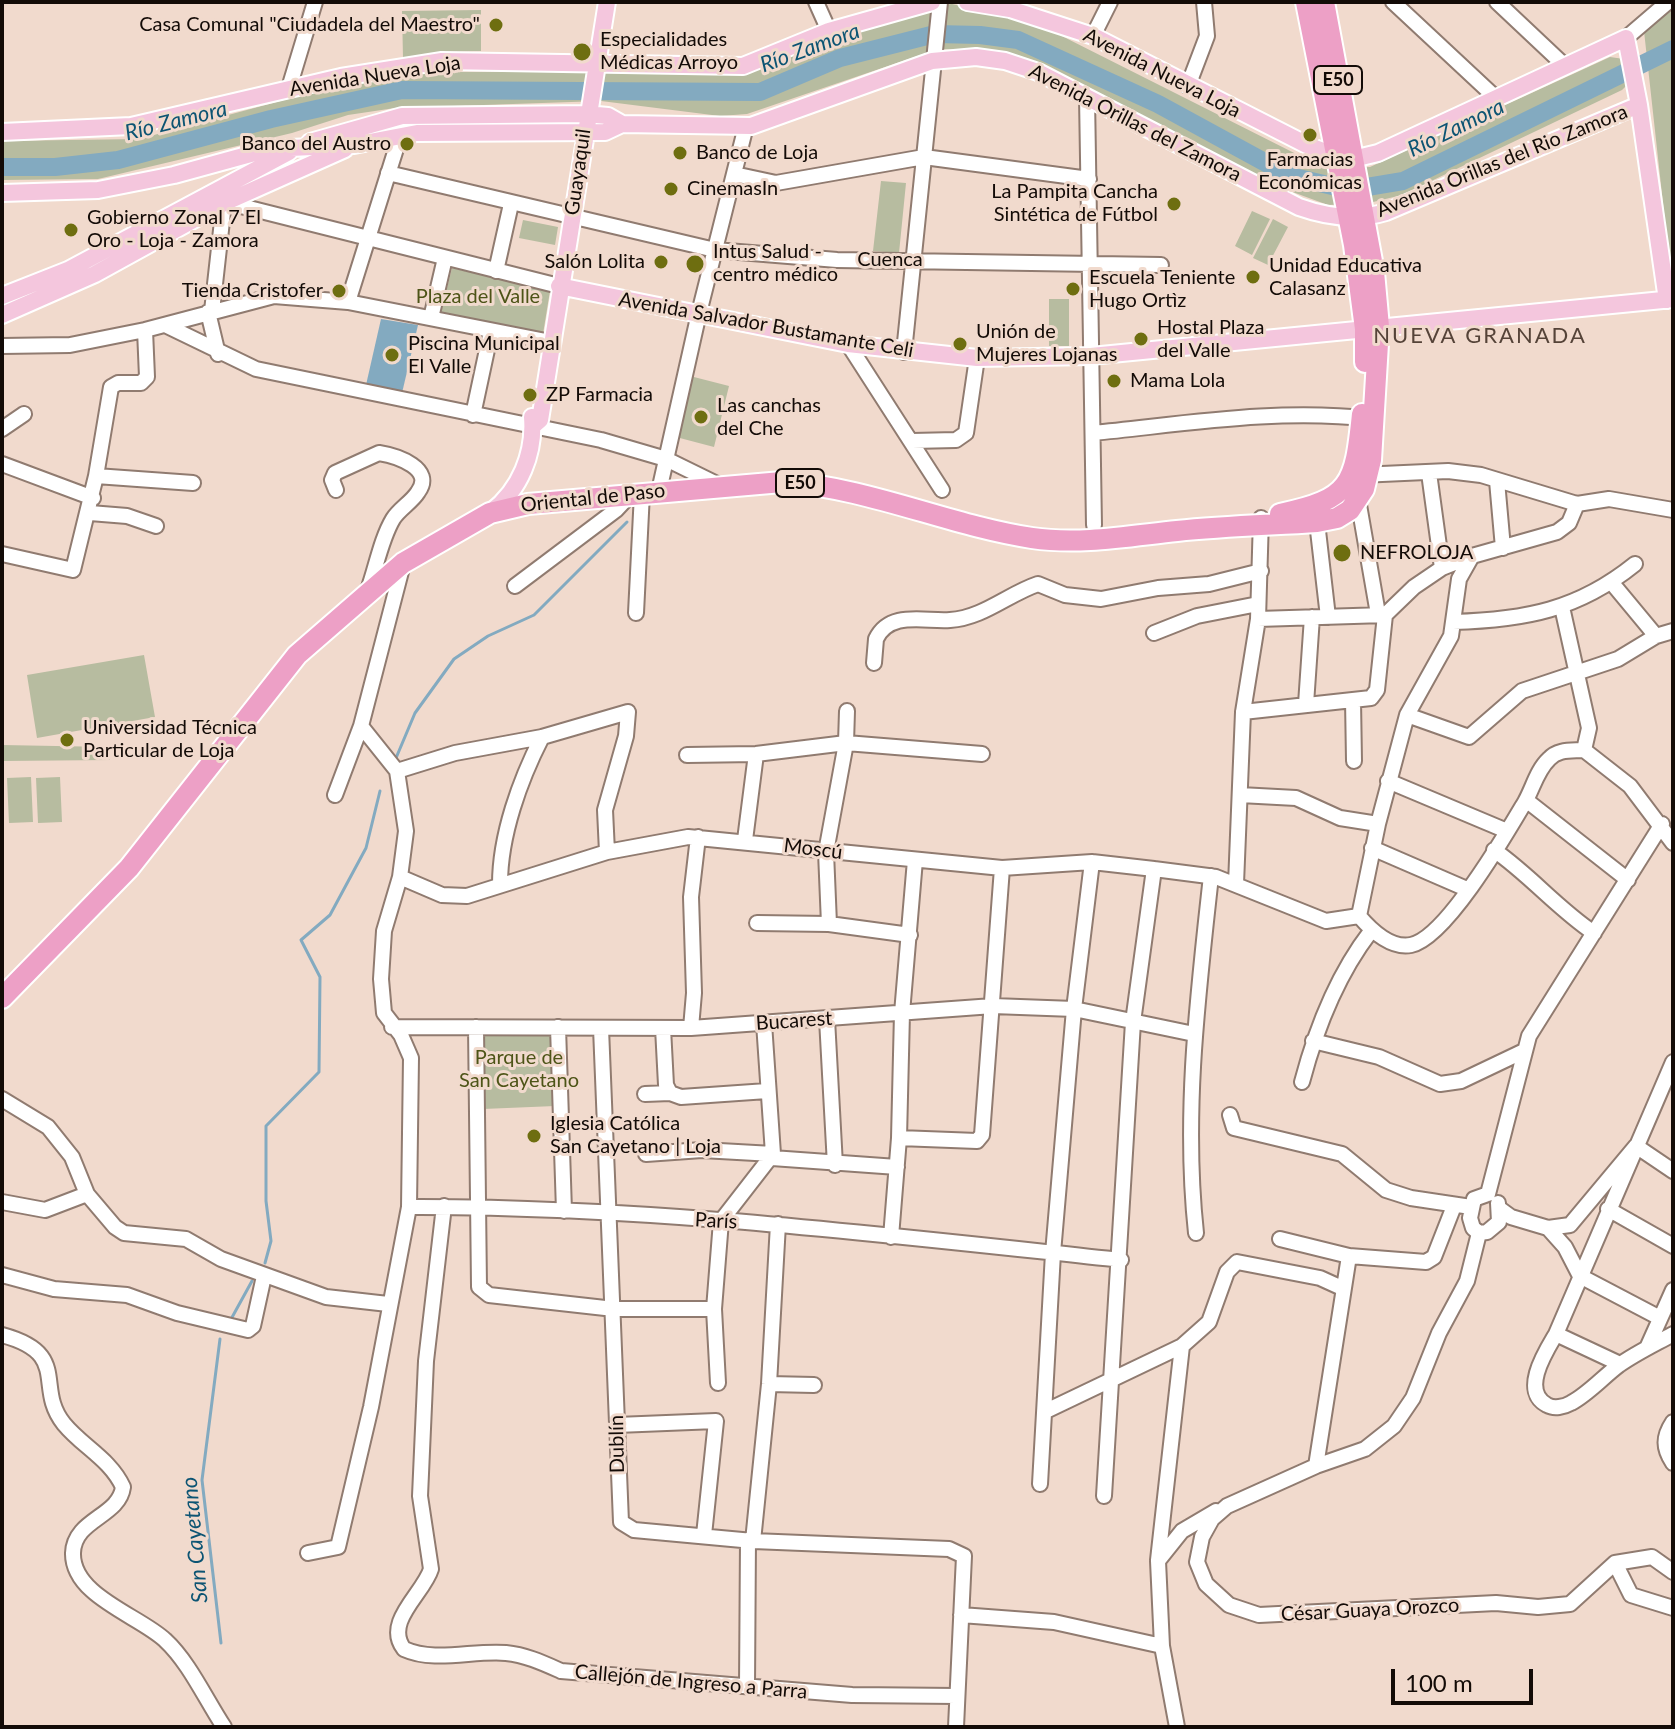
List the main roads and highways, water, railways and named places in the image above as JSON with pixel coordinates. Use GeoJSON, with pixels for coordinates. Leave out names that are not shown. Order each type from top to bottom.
{"type":"FeatureCollection","features":[{"type":"Feature","properties":{"kind":"highway","name":"E50"},"geometry":{"type":"LineString","coordinates":[[1260,521],[1317,522],[1337,518],[1358,499],[1368,419],[1372,328],[1356,214],[1316,6]]}},
{"type":"Feature","properties":{"kind":"highway","name":"E50"},"geometry":{"type":"LineString","coordinates":[[1260,521],[1331,501],[1360,475]]}},
{"type":"Feature","properties":{"kind":"highway","name":"Oriental de Paso"},"geometry":{"type":"LineString","coordinates":[[2,998],[129,868],[297,655],[368,590],[403,563],[490,513],[528,504],[719,485],[813,484],[885,500],[953,521],[1049,540],[1090,540],[1260,521]]}},
{"type":"Feature","properties":{"kind":"main road","name":"Guayaquil"},"geometry":{"type":"LineString","coordinates":[[490,513],[505,501],[522,474],[533,426],[545,349],[551,342],[586,114],[607,2]]}},
{"type":"Feature","properties":{"kind":"main road","name":"Avenida Nueva Loja"},"geometry":{"type":"LineString","coordinates":[[2,132],[131,126],[289,88],[442,61],[743,66],[829,31],[932,2]]}},
{"type":"Feature","properties":{"kind":"main road","name":"Avenida Nueva Loja"},"geometry":{"type":"LineString","coordinates":[[967,2],[1010,9],[1093,36],[1345,162]]}},
{"type":"Feature","properties":{"kind":"main road"},"geometry":{"type":"LineString","coordinates":[[1345,162],[1378,153],[1565,66],[1627,46],[1670,299]]}},
{"type":"Feature","properties":{"kind":"main road","name":"Avenida Orillas del Zamora"},"geometry":{"type":"LineString","coordinates":[[2,193],[98,190],[174,175],[269,149],[354,145],[400,136],[605,132],[622,124],[746,126],[932,61],[976,57],[1005,61],[1038,72],[1299,207],[1356,214]]}},
{"type":"Feature","properties":{"kind":"main road","name":"Avenida Orillas del Rio Zamora"},"geometry":{"type":"LineString","coordinates":[[1356,214],[1386,212],[1639,105]]}},
{"type":"Feature","properties":{"kind":"main road","name":"Avenida Orillas del Zamora"},"geometry":{"type":"LineString","coordinates":[[298,148],[402,116],[586,114],[608,116],[622,124]]}},
{"type":"Feature","properties":{"kind":"main road"},"geometry":{"type":"LineString","coordinates":[[2,315],[95,274],[224,203],[354,145]]}},
{"type":"Feature","properties":{"kind":"main road"},"geometry":{"type":"LineString","coordinates":[[2,296],[68,270],[205,194],[298,148]]}},
{"type":"Feature","properties":{"kind":"main road","name":"Avenida Salvador Bustamante Celi"},"geometry":{"type":"LineString","coordinates":[[559,286],[848,344],[977,358],[1091,356],[1670,299]]}},
{"type":"Feature","properties":{"kind":"water","name":"Piscina Municipal El Valle"},"geometry":{"type":"Polygon","coordinates":[[[381,319],[418,325],[402,393],[366,385],[381,319]]]}},
{"type":"Feature","properties":{"kind":"waterway","name":"Río Zamora"},"geometry":{"type":"LineString","coordinates":[[2,167],[55,167],[118,160],[271,119],[402,90],[760,92],[840,58],[935,34],[1018,40],[1158,104],[1290,176],[1349,190],[1403,181],[1673,49]]}},
{"type":"Feature","properties":{"kind":"waterway","name":"San Cayetano"},"geometry":{"type":"LineString","coordinates":[[396,758],[415,713],[454,659],[488,636],[534,615],[627,522]]}},
{"type":"Feature","properties":{"kind":"waterway","name":"San Cayetano"},"geometry":{"type":"LineString","coordinates":[[265,1263],[271,1241],[266,1201],[266,1126],[319,1072],[320,977],[301,940],[330,915],[366,848],[380,791]]}},
{"type":"Feature","properties":{"kind":"waterway","name":"San Cayetano"},"geometry":{"type":"LineString","coordinates":[[230,1321],[252,1281]]}},
{"type":"Feature","properties":{"kind":"waterway","name":"San Cayetano"},"geometry":{"type":"LineString","coordinates":[[220,1339],[202,1480],[221,1643]]}},
{"type":"Feature","properties":{"kind":"place","name":"Casa Comunal \"Ciudadela del Maestro\""},"geometry":{"type":"Point","coordinates":[496,25]}},
{"type":"Feature","properties":{"kind":"place","name":"Especialidades Médicas Arroyo"},"geometry":{"type":"Point","coordinates":[582,52]}},
{"type":"Feature","properties":{"kind":"place","name":"Farmacias Económicas"},"geometry":{"type":"Point","coordinates":[1310,135]}},
{"type":"Feature","properties":{"kind":"place","name":"Banco del Austro"},"geometry":{"type":"Point","coordinates":[407,144]}},
{"type":"Feature","properties":{"kind":"place","name":"Banco de Loja"},"geometry":{"type":"Point","coordinates":[680,153]}},
{"type":"Feature","properties":{"kind":"place","name":"CinemasIn"},"geometry":{"type":"Point","coordinates":[671,189]}},
{"type":"Feature","properties":{"kind":"place","name":"La Pampita Cancha Sintética de Fútbol"},"geometry":{"type":"Point","coordinates":[1174,204]}},
{"type":"Feature","properties":{"kind":"place","name":"Gobierno Zonal 7 El Oro - Loja - Zamora"},"geometry":{"type":"Point","coordinates":[71,230]}},
{"type":"Feature","properties":{"kind":"place","name":"Salón Lolita"},"geometry":{"type":"Point","coordinates":[661,262]}},
{"type":"Feature","properties":{"kind":"place","name":"Intus Salud - centro médico"},"geometry":{"type":"Point","coordinates":[695,264]}},
{"type":"Feature","properties":{"kind":"place","name":"Unidad Educativa Calasanz"},"geometry":{"type":"Point","coordinates":[1253,277]}},
{"type":"Feature","properties":{"kind":"place","name":"Escuela Teniente Hugo Ortìz"},"geometry":{"type":"Point","coordinates":[1073,289]}},
{"type":"Feature","properties":{"kind":"place","name":"Tienda Cristofer"},"geometry":{"type":"Point","coordinates":[339,291]}},
{"type":"Feature","properties":{"kind":"place","name":"Hostal Plaza del Valle"},"geometry":{"type":"Point","coordinates":[1141,339]}},
{"type":"Feature","properties":{"kind":"place","name":"Unión de Mujeres Lojanas"},"geometry":{"type":"Point","coordinates":[960,344]}},
{"type":"Feature","properties":{"kind":"place","name":"Piscina Municipal El Valle"},"geometry":{"type":"Point","coordinates":[392,355]}},
{"type":"Feature","properties":{"kind":"place","name":"Mama Lola"},"geometry":{"type":"Point","coordinates":[1114,381]}},
{"type":"Feature","properties":{"kind":"place","name":"ZP Farmacia"},"geometry":{"type":"Point","coordinates":[530,395]}},
{"type":"Feature","properties":{"kind":"place","name":"Las canchas del Che"},"geometry":{"type":"Point","coordinates":[701,417]}},
{"type":"Feature","properties":{"kind":"place","name":"NEFROLOJA"},"geometry":{"type":"Point","coordinates":[1342,553]}},
{"type":"Feature","properties":{"kind":"place","name":"Universidad Técnica Particular de Loja"},"geometry":{"type":"Point","coordinates":[67,740]}},
{"type":"Feature","properties":{"kind":"place","name":"Iglesia Católica San Cayetano | Loja"},"geometry":{"type":"Point","coordinates":[534,1136]}},
{"type":"Feature","properties":{"kind":"district","name":"NUEVA GRANADA"},"geometry":{"type":"Point","coordinates":[1480,336]}},
{"type":"Feature","properties":{"kind":"park label","name":"Plaza del Valle"},"geometry":{"type":"Point","coordinates":[478,297]}},
{"type":"Feature","properties":{"kind":"park label","name":"Parque de San Cayetano"},"geometry":{"type":"Point","coordinates":[519,1070]}}]}
